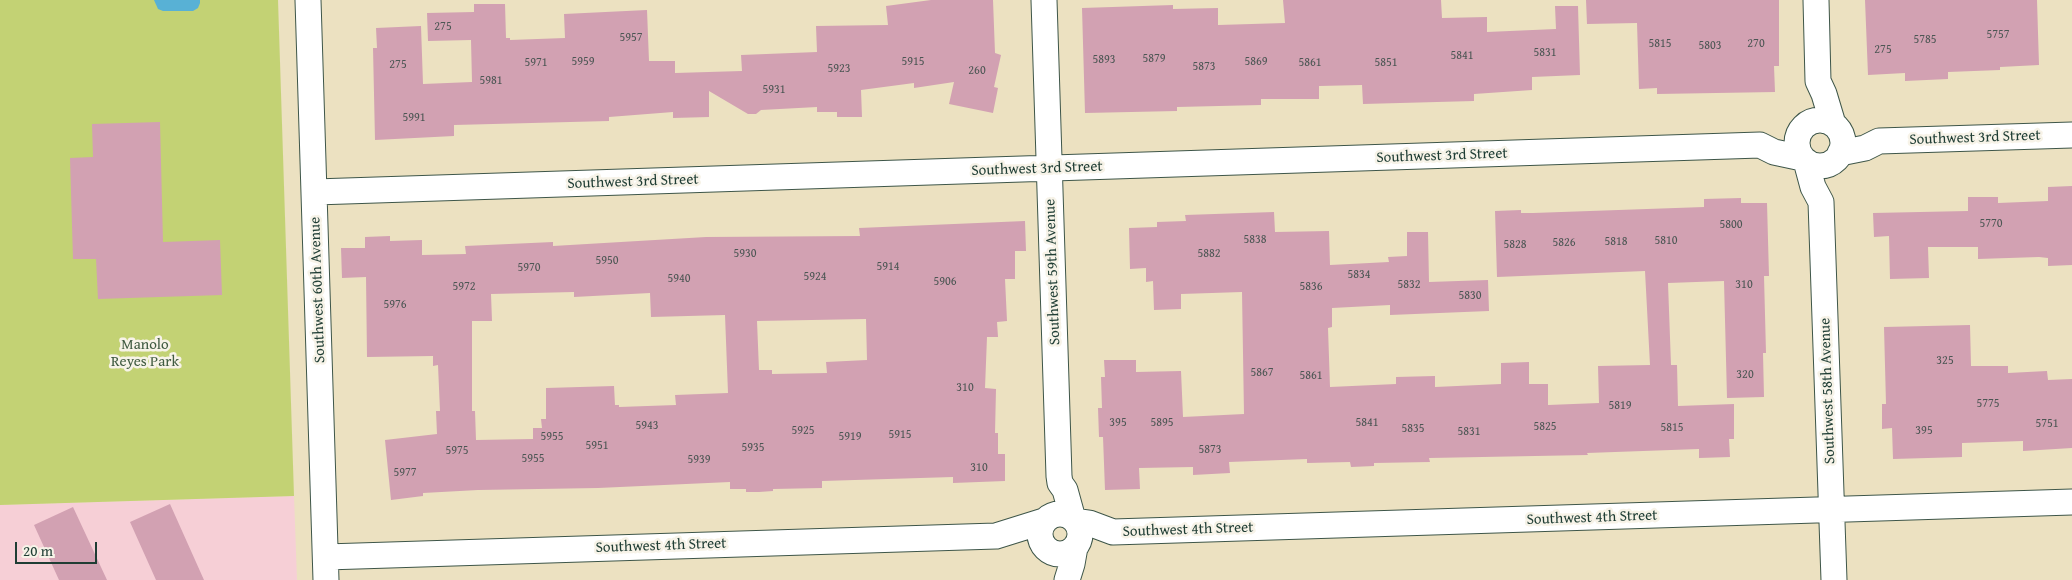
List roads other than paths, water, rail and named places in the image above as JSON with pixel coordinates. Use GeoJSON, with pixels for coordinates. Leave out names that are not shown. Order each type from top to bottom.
{"type":"FeatureCollection","features":[{"type":"Feature","properties":{"kind":"street","name":"Southwest 60th Avenue"},"geometry":{"type":"LineString","coordinates":[[308,0],[326,568]]}},
{"type":"Feature","properties":{"kind":"street","name":"Southwest 59th Avenue"},"geometry":{"type":"LineString","coordinates":[[1044,0],[1060,483],[1065,490],[1074,520]]}},
{"type":"Feature","properties":{"kind":"street","name":"Southwest 58th Avenue"},"geometry":{"type":"LineString","coordinates":[[1816,0],[1818,81],[1824,94],[1837,142],[1833,179],[1821,202]]}},
{"type":"Feature","properties":{"kind":"street","name":"Southwest 58th Avenue"},"geometry":{"type":"LineString","coordinates":[[1803,128],[1812,94],[1818,81]]}},
{"type":"Feature","properties":{"kind":"street","name":"Southwest 3rd Street"},"geometry":{"type":"LineString","coordinates":[[1760,145],[1772,137],[1822,120],[1837,142]]}},
{"type":"Feature","properties":{"kind":"street"},"geometry":{"type":"LineString","coordinates":[[1803,128],[1797,140],[1804,159]]}},
{"type":"Feature","properties":{"kind":"street","name":"Southwest 3rd Street"},"geometry":{"type":"LineString","coordinates":[[315,192],[1760,145],[1774,152],[1804,159],[1818,166],[1826,165],[1837,142],[1852,131],[1879,141],[2072,135]]}},
{"type":"Feature","properties":{"kind":"street","name":"Southwest 58th Avenue"},"geometry":{"type":"LineString","coordinates":[[1804,159],[1813,187],[1821,202],[1834,580]]}},
{"type":"Feature","properties":{"kind":"street","name":"Southwest 59th Avenue"},"geometry":{"type":"LineString","coordinates":[[1045,520],[1053,489],[1060,483]]}},
{"type":"Feature","properties":{"kind":"street","name":"Southwest 4th Street"},"geometry":{"type":"LineString","coordinates":[[326,568],[996,536],[1045,520],[1056,514],[1069,516],[1074,520],[1089,523],[1113,532],[2072,502]]}},
{"type":"Feature","properties":{"kind":"street"},"geometry":{"type":"LineString","coordinates":[[1045,520],[1040,532],[1040,539],[1047,549],[1050,564],[1057,580]]}},
{"type":"Feature","properties":{"kind":"street"},"geometry":{"type":"LineString","coordinates":[[1067,580],[1080,533],[1074,520]]}},
{"type":"Feature","properties":{"kind":"street","name":"Southwest 4th Street"},"geometry":{"type":"LineString","coordinates":[[996,536],[1032,547],[1047,549],[1058,554],[1065,554],[1076,547],[1105,540],[1113,532]]}},
{"type":"Feature","properties":{"kind":"water"},"geometry":{"type":"Polygon","coordinates":[[[154,0],[200,0],[200,3],[198,8],[193,11],[163,11],[158,9],[154,0]]]}},
{"type":"Feature","properties":{"kind":"park label","name":"Manolo Reyes Park"},"geometry":{"type":"Point","coordinates":[145,354]}}]}
